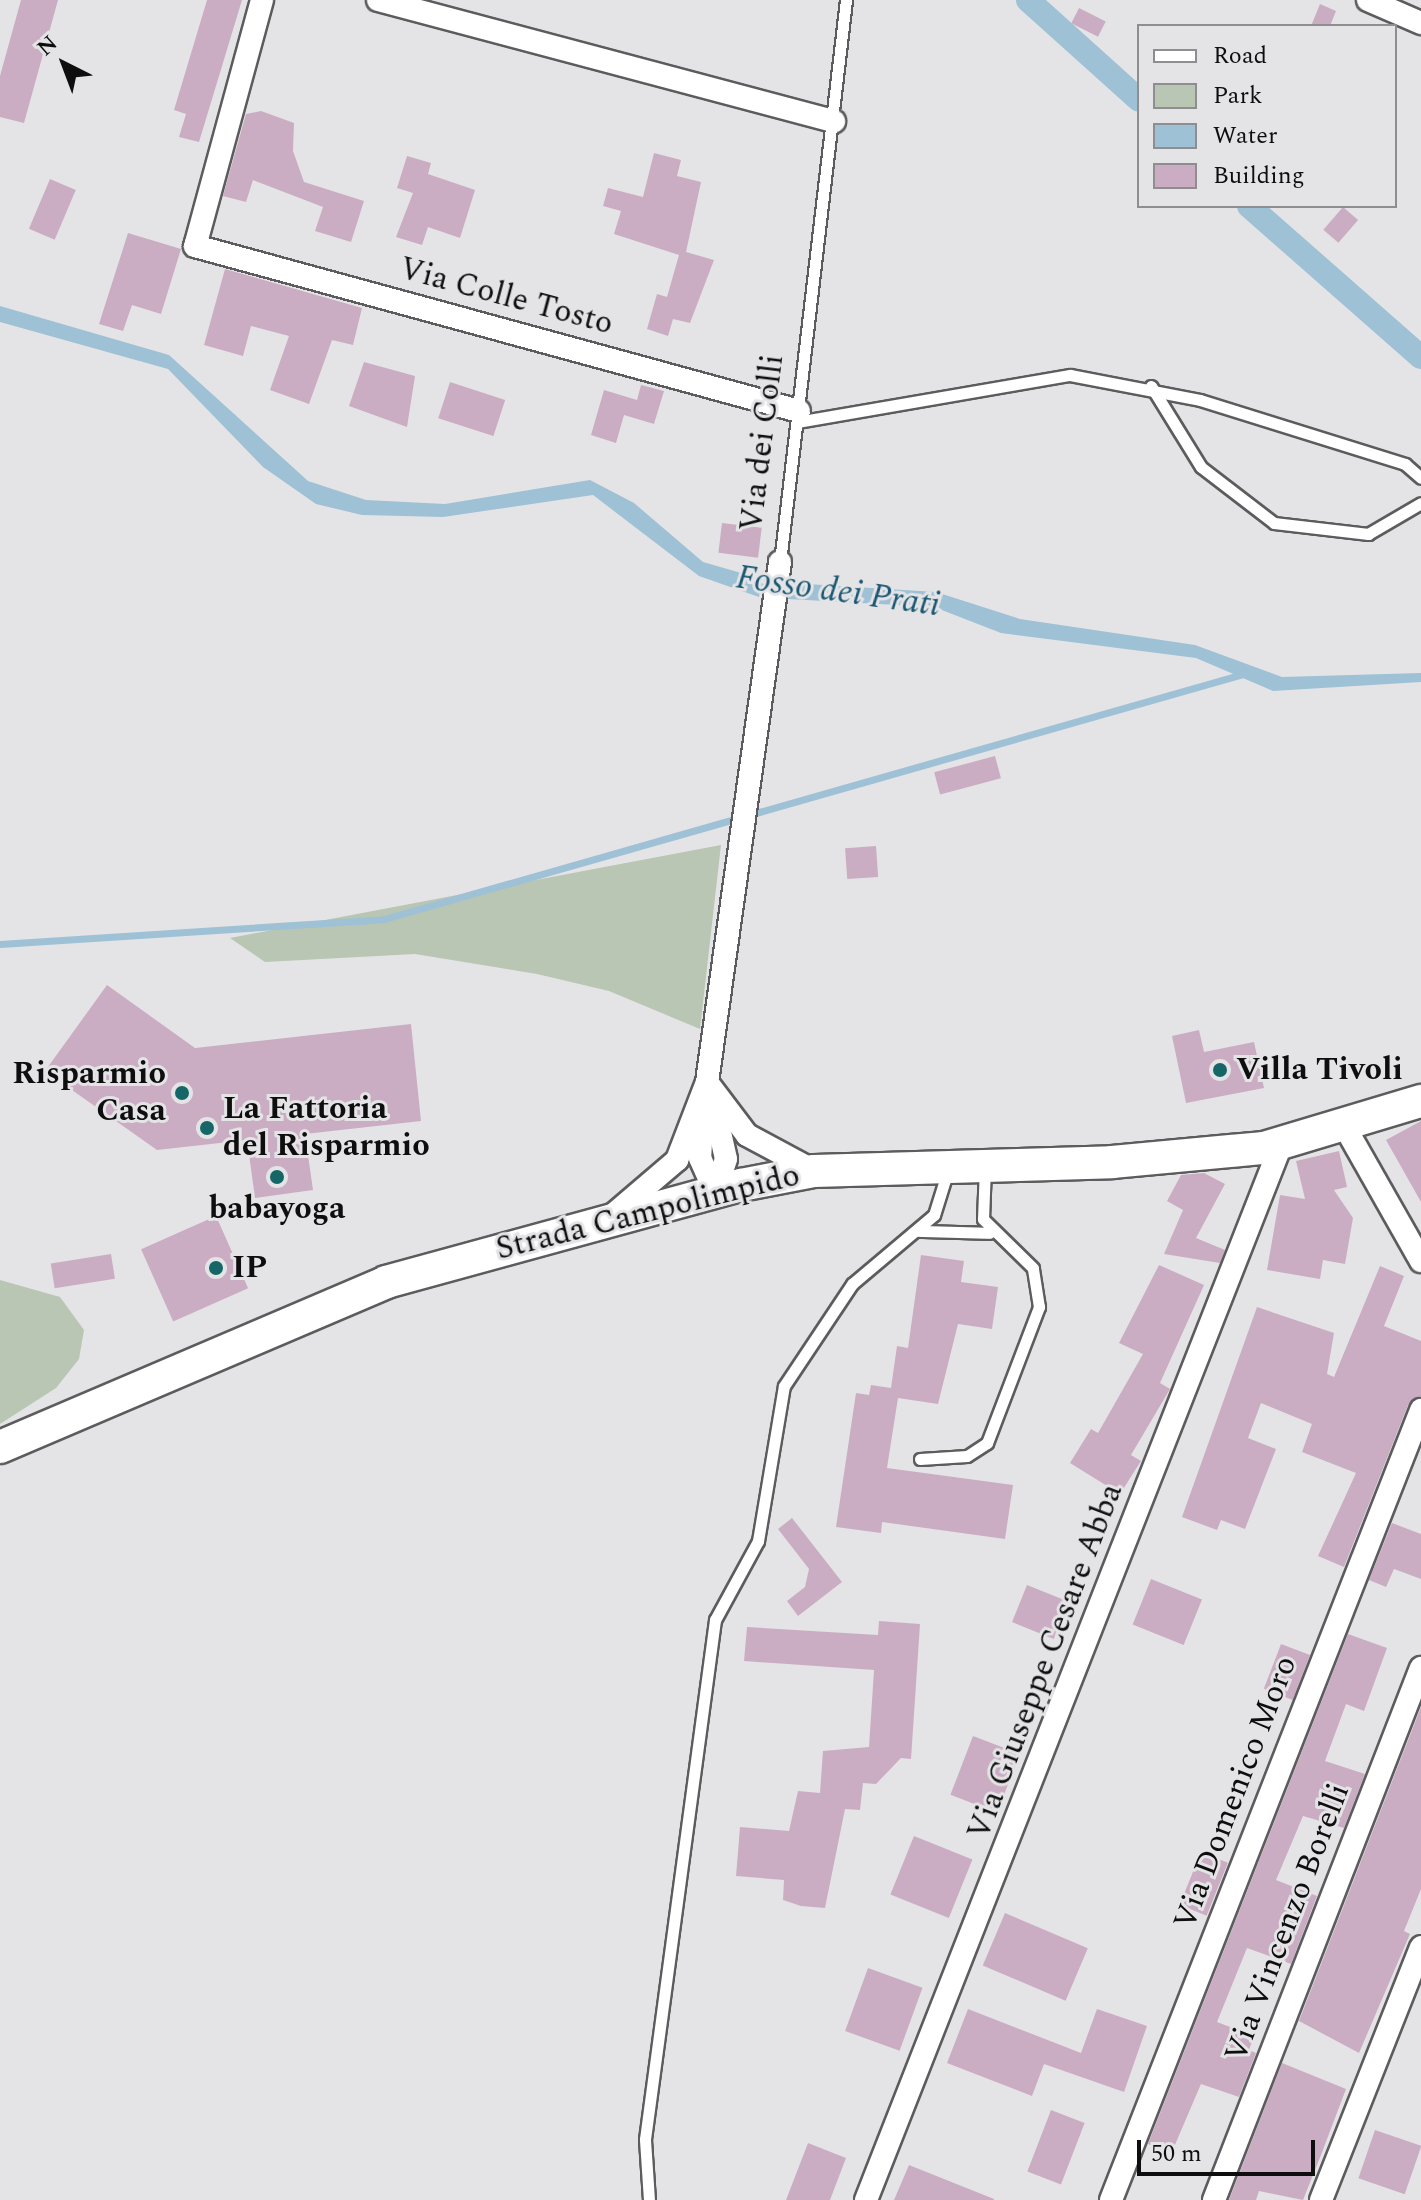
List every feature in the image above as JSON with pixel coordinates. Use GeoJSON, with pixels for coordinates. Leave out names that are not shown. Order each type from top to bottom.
{"type":"FeatureCollection","features":[{"type":"Feature","properties":{"kind":"street","name":"Via Colle Tosto"},"geometry":{"type":"LineString","coordinates":[[262,0],[195,246],[798,417]]}},
{"type":"Feature","properties":{"kind":"street"},"geometry":{"type":"LineString","coordinates":[[378,0],[834,121]]}},
{"type":"Feature","properties":{"kind":"street"},"geometry":{"type":"LineString","coordinates":[[1368,0],[1421,23]]}},
{"type":"Feature","properties":{"kind":"street","name":"Via dei Colli"},"geometry":{"type":"LineString","coordinates":[[601,1223],[677,1160],[707,1082],[780,562]]}},
{"type":"Feature","properties":{"kind":"street"},"geometry":{"type":"LineString","coordinates":[[707,1082],[747,1135],[814,1171]]}},
{"type":"Feature","properties":{"kind":"street","name":"Via dei Colli"},"geometry":{"type":"LineString","coordinates":[[707,1082],[725,1144],[715,1192]]}},
{"type":"Feature","properties":{"kind":"street","name":"Strada Campolimpido"},"geometry":{"type":"LineString","coordinates":[[0,1447],[363,1290],[715,1192],[814,1171],[985,1167],[1281,1145],[1346,1129],[1421,1101]]}},
{"type":"Feature","properties":{"kind":"street"},"geometry":{"type":"LineString","coordinates":[[1346,1129],[1421,1261]]}},
{"type":"Feature","properties":{"kind":"street","name":"Via Giuseppe Cesare Abba"},"geometry":{"type":"LineString","coordinates":[[866,2200],[1281,1145]]}},
{"type":"Feature","properties":{"kind":"street","name":"Via Domenico Moro"},"geometry":{"type":"LineString","coordinates":[[1111,2200],[1421,1410]]}},
{"type":"Feature","properties":{"kind":"street","name":"Via Vincenzo Borelli"},"geometry":{"type":"LineString","coordinates":[[1214,2200],[1421,1668]]}},
{"type":"Feature","properties":{"kind":"street"},"geometry":{"type":"LineString","coordinates":[[1321,2200],[1421,1947]]}},
{"type":"Feature","properties":{"kind":"lane","name":"Via dei Colli"},"geometry":{"type":"LineString","coordinates":[[780,562],[846,0]]}},
{"type":"Feature","properties":{"kind":"lane"},"geometry":{"type":"LineString","coordinates":[[798,417],[1070,375],[1150,386],[1405,464],[1421,478]]}},
{"type":"Feature","properties":{"kind":"lane"},"geometry":{"type":"LineString","coordinates":[[1150,386],[1201,467],[1274,523],[1368,534],[1421,503]]}},
{"type":"Feature","properties":{"kind":"lane"},"geometry":{"type":"LineString","coordinates":[[920,1459],[967,1456],[987,1443],[1036,1317],[1038,1277],[989,1233],[980,1207],[985,1167]]}},
{"type":"Feature","properties":{"kind":"lane"},"geometry":{"type":"LineString","coordinates":[[649,2200],[645,2139],[715,1620],[758,1541],[784,1386],[813,1332],[852,1284],[919,1231],[943,1201],[948,1168]]}},
{"type":"Feature","properties":{"kind":"lane"},"geometry":{"type":"LineString","coordinates":[[919,1231],[989,1233]]}},
{"type":"Feature","properties":{"kind":"green space"},"geometry":{"type":"Polygon","coordinates":[[[721,845],[700,1029],[609,991],[537,974],[415,954],[265,962],[230,938],[721,845]]]}},
{"type":"Feature","properties":{"kind":"green space"},"geometry":{"type":"Polygon","coordinates":[[[0,1280],[60,1297],[84,1330],[79,1359],[56,1388],[0,1424],[0,1280]]]}},
{"type":"Feature","properties":{"kind":"water"},"geometry":{"type":"Polygon","coordinates":[[[0,306],[169,355],[308,481],[366,500],[445,504],[590,480],[634,503],[703,562],[762,579],[759,597],[699,576],[593,495],[443,517],[362,515],[316,504],[263,467],[168,369],[0,322],[0,306]]]}},
{"type":"Feature","properties":{"kind":"water"},"geometry":{"type":"Polygon","coordinates":[[[791,583],[936,592],[1020,619],[1195,645],[1282,677],[1421,673],[1421,682],[1273,691],[1196,658],[1001,633],[934,607],[788,599],[791,583]]]}},
{"type":"Feature","properties":{"kind":"building"},"geometry":{"type":"Polygon","coordinates":[[[21,0],[58,0],[24,123],[0,117],[0,76],[21,0]]]}},
{"type":"Feature","properties":{"kind":"building"},"geometry":{"type":"Polygon","coordinates":[[[207,0],[242,0],[199,142],[179,137],[186,114],[174,110],[207,0]]]}},
{"type":"Feature","properties":{"kind":"building"},"geometry":{"type":"Polygon","coordinates":[[[1320,4],[1336,11],[1331,24],[1312,24],[1320,4]]]}},
{"type":"Feature","properties":{"kind":"building"},"geometry":{"type":"Polygon","coordinates":[[[1079,8],[1106,22],[1098,37],[1071,23],[1079,8]]]}},
{"type":"Feature","properties":{"kind":"building"},"geometry":{"type":"Polygon","coordinates":[[[261,111],[294,123],[293,151],[304,182],[364,201],[351,242],[315,231],[323,207],[253,180],[246,202],[223,196],[246,114],[261,111]]]}},
{"type":"Feature","properties":{"kind":"building"},"geometry":{"type":"Polygon","coordinates":[[[654,153],[681,160],[677,176],[701,182],[686,252],[714,260],[690,323],[673,319],[668,336],[647,329],[657,294],[667,297],[679,255],[614,234],[621,211],[603,206],[608,188],[643,197],[654,153]]]}},
{"type":"Feature","properties":{"kind":"building"},"geometry":{"type":"Polygon","coordinates":[[[407,156],[431,163],[428,174],[475,190],[460,238],[428,227],[422,245],[396,237],[413,193],[397,188],[407,156]]]}},
{"type":"Feature","properties":{"kind":"building"},"geometry":{"type":"Polygon","coordinates":[[[50,179],[76,190],[55,240],[29,229],[50,179]]]}},
{"type":"Feature","properties":{"kind":"building"},"geometry":{"type":"Polygon","coordinates":[[[1344,208],[1358,220],[1338,243],[1323,230],[1344,208]]]}},
{"type":"Feature","properties":{"kind":"building"},"geometry":{"type":"Polygon","coordinates":[[[128,233],[181,249],[161,314],[132,305],[123,331],[99,324],[128,233]]]}},
{"type":"Feature","properties":{"kind":"building"},"geometry":{"type":"Polygon","coordinates":[[[225,269],[362,308],[353,345],[332,340],[309,404],[270,390],[289,336],[251,326],[243,356],[204,345],[225,269]]]}},
{"type":"Feature","properties":{"kind":"building"},"geometry":{"type":"Polygon","coordinates":[[[364,362],[415,376],[407,427],[349,406],[364,362]]]}},
{"type":"Feature","properties":{"kind":"building"},"geometry":{"type":"Polygon","coordinates":[[[450,382],[505,400],[493,436],[438,418],[450,382]]]}},
{"type":"Feature","properties":{"kind":"building"},"geometry":{"type":"Polygon","coordinates":[[[641,385],[664,391],[654,424],[624,415],[616,443],[591,435],[604,390],[637,400],[641,385]]]}},
{"type":"Feature","properties":{"kind":"building"},"geometry":{"type":"Polygon","coordinates":[[[722,523],[762,528],[758,558],[718,553],[722,523]]]}},
{"type":"Feature","properties":{"kind":"building"},"geometry":{"type":"Polygon","coordinates":[[[995,756],[1001,778],[940,795],[934,772],[995,756]]]}},
{"type":"Feature","properties":{"kind":"building"},"geometry":{"type":"Polygon","coordinates":[[[876,846],[878,877],[847,879],[845,848],[876,846]]]}},
{"type":"Feature","properties":{"kind":"building"},"geometry":{"type":"Polygon","coordinates":[[[107,985],[195,1048],[411,1024],[421,1121],[305,1134],[313,1190],[255,1198],[247,1140],[157,1150],[45,1071],[107,985]]]}},
{"type":"Feature","properties":{"kind":"building","name":"Villa Tivoli"},"geometry":{"type":"Polygon","coordinates":[[[1199,1030],[1204,1052],[1254,1042],[1264,1088],[1186,1103],[1172,1036],[1199,1030]]]}},
{"type":"Feature","properties":{"kind":"building"},"geometry":{"type":"Polygon","coordinates":[[[1421,1121],[1421,1202],[1386,1140],[1421,1121]]]}},
{"type":"Feature","properties":{"kind":"building"},"geometry":{"type":"Polygon","coordinates":[[[1339,1151],[1347,1187],[1334,1190],[1353,1218],[1345,1264],[1323,1260],[1320,1279],[1267,1270],[1280,1195],[1305,1199],[1296,1161],[1339,1151]]]}},
{"type":"Feature","properties":{"kind":"building"},"geometry":{"type":"Polygon","coordinates":[[[1204,1173],[1225,1184],[1196,1238],[1225,1250],[1220,1263],[1164,1254],[1183,1210],[1167,1201],[1181,1175],[1204,1173]]]}},
{"type":"Feature","properties":{"kind":"building"},"geometry":{"type":"Polygon","coordinates":[[[216,1216],[248,1288],[173,1322],[141,1249],[216,1216]]]}},
{"type":"Feature","properties":{"kind":"building"},"geometry":{"type":"Polygon","coordinates":[[[111,1254],[115,1279],[55,1288],[51,1264],[111,1254]]]}},
{"type":"Feature","properties":{"kind":"building"},"geometry":{"type":"Polygon","coordinates":[[[921,1255],[964,1261],[961,1282],[998,1287],[992,1329],[958,1324],[938,1404],[898,1398],[887,1468],[1013,1485],[1005,1539],[882,1522],[881,1533],[836,1527],[856,1393],[869,1395],[871,1385],[891,1388],[897,1346],[908,1348],[921,1255]]]}},
{"type":"Feature","properties":{"kind":"building"},"geometry":{"type":"Polygon","coordinates":[[[1159,1265],[1204,1285],[1160,1383],[1170,1389],[1131,1455],[1141,1461],[1120,1494],[1070,1463],[1091,1429],[1098,1433],[1143,1354],[1119,1343],[1159,1265]]]}},
{"type":"Feature","properties":{"kind":"building"},"geometry":{"type":"Polygon","coordinates":[[[1380,1266],[1404,1276],[1384,1326],[1421,1341],[1421,1396],[1408,1405],[1344,1567],[1318,1556],[1356,1473],[1302,1452],[1312,1424],[1261,1403],[1248,1438],[1276,1449],[1245,1529],[1221,1520],[1217,1530],[1182,1517],[1257,1307],[1334,1333],[1327,1374],[1334,1377],[1380,1266]]]}},
{"type":"Feature","properties":{"kind":"building"},"geometry":{"type":"Polygon","coordinates":[[[792,1518],[842,1582],[798,1616],[787,1601],[805,1587],[809,1569],[778,1529],[792,1518]]]}},
{"type":"Feature","properties":{"kind":"building"},"geometry":{"type":"Polygon","coordinates":[[[1392,1523],[1421,1534],[1421,1579],[1394,1569],[1386,1587],[1369,1580],[1392,1523]]]}},
{"type":"Feature","properties":{"kind":"building"},"geometry":{"type":"Polygon","coordinates":[[[1151,1579],[1202,1600],[1184,1645],[1133,1624],[1151,1579]]]}},
{"type":"Feature","properties":{"kind":"building"},"geometry":{"type":"Polygon","coordinates":[[[1027,1585],[1069,1602],[1054,1639],[1012,1622],[1027,1585]]]}},
{"type":"Feature","properties":{"kind":"building"},"geometry":{"type":"Polygon","coordinates":[[[879,1621],[920,1624],[911,1759],[901,1758],[876,1784],[863,1783],[860,1810],[845,1809],[825,1908],[801,1906],[783,1900],[784,1880],[736,1876],[740,1827],[789,1831],[798,1791],[820,1793],[823,1751],[869,1747],[874,1670],[744,1661],[747,1627],[878,1635],[879,1621]]]}},
{"type":"Feature","properties":{"kind":"building"},"geometry":{"type":"Polygon","coordinates":[[[1348,1634],[1387,1648],[1364,1711],[1346,1704],[1325,1761],[1365,1774],[1344,1828],[1303,1816],[1276,1880],[1317,1896],[1291,1964],[1247,1948],[1217,2022],[1254,2036],[1249,2050],[1256,2053],[1239,2097],[1201,2084],[1171,2154],[1148,2144],[1348,1634]]]}},
{"type":"Feature","properties":{"kind":"building"},"geometry":{"type":"Polygon","coordinates":[[[1281,1644],[1310,1655],[1293,1700],[1264,1689],[1281,1644]]]}},
{"type":"Feature","properties":{"kind":"building"},"geometry":{"type":"Polygon","coordinates":[[[1421,1707],[1421,1889],[1404,1931],[1410,1934],[1359,2053],[1299,2021],[1421,1707]]]}},
{"type":"Feature","properties":{"kind":"building"},"geometry":{"type":"Polygon","coordinates":[[[973,1736],[1020,1754],[997,1813],[950,1795],[973,1736]]]}},
{"type":"Feature","properties":{"kind":"building"},"geometry":{"type":"Polygon","coordinates":[[[914,1836],[972,1860],[949,1918],[890,1894],[914,1836]]]}},
{"type":"Feature","properties":{"kind":"building"},"geometry":{"type":"Polygon","coordinates":[[[1201,1852],[1228,1863],[1207,1916],[1180,1905],[1201,1852]]]}},
{"type":"Feature","properties":{"kind":"building"},"geometry":{"type":"Polygon","coordinates":[[[1005,1913],[1088,1948],[1066,2001],[983,1965],[1005,1913]]]}},
{"type":"Feature","properties":{"kind":"building"},"geometry":{"type":"Polygon","coordinates":[[[868,1968],[923,1988],[900,2051],[845,2031],[868,1968]]]}},
{"type":"Feature","properties":{"kind":"building"},"geometry":{"type":"Polygon","coordinates":[[[968,2009],[1081,2053],[1097,2009],[1147,2026],[1124,2092],[1044,2064],[1032,2096],[947,2063],[968,2009]]]}},
{"type":"Feature","properties":{"kind":"building"},"geometry":{"type":"Polygon","coordinates":[[[1282,2063],[1346,2089],[1321,2155],[1303,2200],[1259,2191],[1256,2200],[1229,2200],[1282,2063]]]}},
{"type":"Feature","properties":{"kind":"building"},"geometry":{"type":"Polygon","coordinates":[[[1051,2110],[1085,2123],[1061,2185],[1027,2172],[1051,2110]]]}},
{"type":"Feature","properties":{"kind":"building"},"geometry":{"type":"Polygon","coordinates":[[[1375,2130],[1421,2146],[1405,2194],[1358,2178],[1375,2130]]]}},
{"type":"Feature","properties":{"kind":"building"},"geometry":{"type":"Polygon","coordinates":[[[808,2143],[846,2158],[830,2200],[786,2200],[808,2143]]]}},
{"type":"Feature","properties":{"kind":"building"},"geometry":{"type":"Polygon","coordinates":[[[909,2165],[994,2199],[994,2200],[894,2200],[909,2165]]]}},
{"type":"Feature","properties":{"kind":"waterway"},"geometry":{"type":"LineString","coordinates":[[1028,0],[1137,98]]}},
{"type":"Feature","properties":{"kind":"waterway"},"geometry":{"type":"LineString","coordinates":[[1251,208],[1421,357]]}},
{"type":"Feature","properties":{"kind":"waterway","name":"Fosso dei Prati"},"geometry":{"type":"LineString","coordinates":[[751,585],[798,592]]}},
{"type":"Feature","properties":{"kind":"waterway"},"geometry":{"type":"LineString","coordinates":[[0,944],[384,919],[1250,672]]}},
{"type":"Feature","properties":{"kind":"place","name":"Villa Tivoli"},"geometry":{"type":"Point","coordinates":[1220,1070]}},
{"type":"Feature","properties":{"kind":"place","name":"Risparmio Casa"},"geometry":{"type":"Point","coordinates":[182,1093]}},
{"type":"Feature","properties":{"kind":"place","name":"La Fattoria del Risparmio"},"geometry":{"type":"Point","coordinates":[207,1128]}},
{"type":"Feature","properties":{"kind":"place","name":"babayoga"},"geometry":{"type":"Point","coordinates":[277,1177]}},
{"type":"Feature","properties":{"kind":"place","name":"IP"},"geometry":{"type":"Point","coordinates":[216,1268]}}]}
